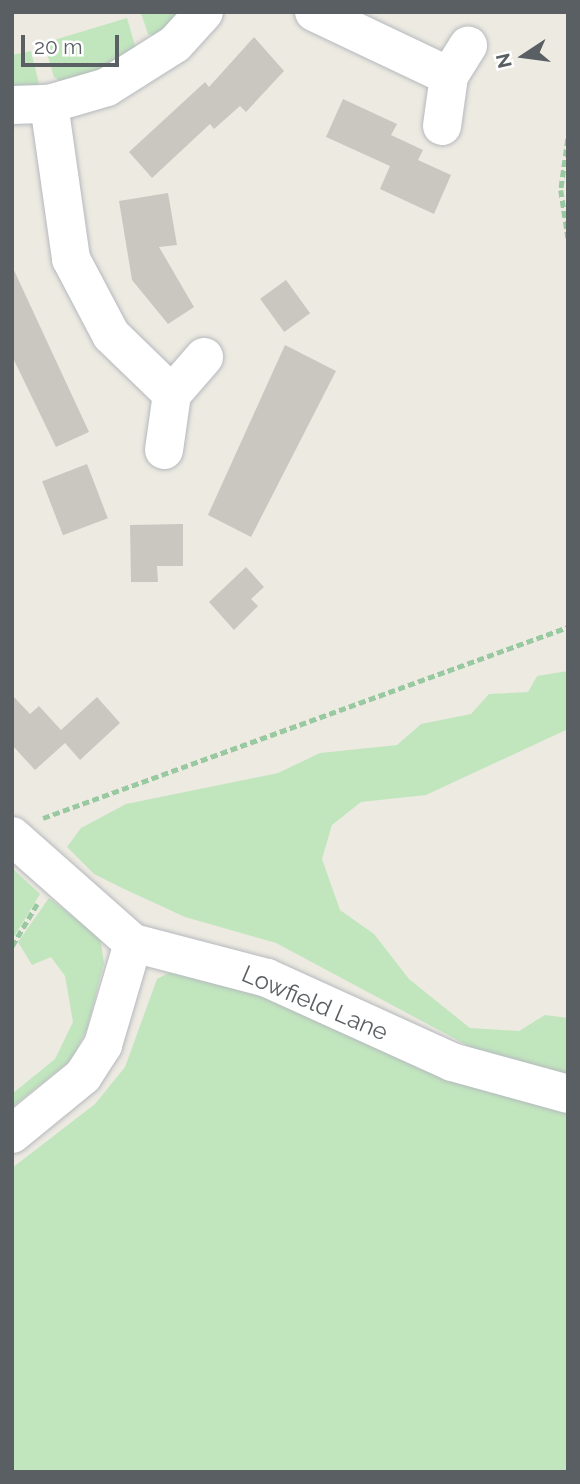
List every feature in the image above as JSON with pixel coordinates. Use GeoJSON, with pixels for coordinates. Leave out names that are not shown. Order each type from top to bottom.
{"type":"FeatureCollection","features":[{"type":"Feature","properties":{"kind":"street"},"geometry":{"type":"LineString","coordinates":[[172,394],[111,335],[71,259],[31,104],[107,88],[175,44],[204,12]]}},
{"type":"Feature","properties":{"kind":"street"},"geometry":{"type":"LineString","coordinates":[[314,12],[458,61],[442,126]]}},
{"type":"Feature","properties":{"kind":"street"},"geometry":{"type":"LineString","coordinates":[[164,450],[172,394],[204,358]]}},
{"type":"Feature","properties":{"kind":"street","name":"Lowfield Lane"},"geometry":{"type":"LineString","coordinates":[[24,828],[57,879],[133,943],[267,978],[452,1062],[568,1094]]}},
{"type":"Feature","properties":{"kind":"street"},"geometry":{"type":"LineString","coordinates":[[12,1134],[83,1076],[96,1056],[133,943]]}},
{"type":"Feature","properties":{"kind":"path"},"geometry":{"type":"LineString","coordinates":[[568,139],[561,190],[568,237]]}},
{"type":"Feature","properties":{"kind":"path"},"geometry":{"type":"LineString","coordinates":[[24,828],[568,626]]}},
{"type":"Feature","properties":{"kind":"path"},"geometry":{"type":"LineString","coordinates":[[12,946],[57,879]]}},
{"type":"Feature","properties":{"kind":"green space"},"geometry":{"type":"Polygon","coordinates":[[[185,12],[156,36],[148,34],[141,13],[185,12]]]}},
{"type":"Feature","properties":{"kind":"green space"},"geometry":{"type":"Polygon","coordinates":[[[127,18],[136,49],[127,60],[63,83],[54,77],[44,43],[127,18]]]}},
{"type":"Feature","properties":{"kind":"green space"},"geometry":{"type":"Polygon","coordinates":[[[31,51],[39,84],[33,91],[12,90],[12,55],[31,51]]]}},
{"type":"Feature","properties":{"kind":"green space"},"geometry":{"type":"Polygon","coordinates":[[[568,671],[568,729],[426,795],[361,802],[332,825],[322,859],[340,910],[374,934],[409,979],[470,1028],[519,1031],[545,1015],[568,1018],[568,1081],[491,1058],[276,943],[185,917],[122,888],[94,874],[67,847],[81,828],[126,804],[278,773],[320,753],[397,745],[421,724],[471,714],[489,694],[528,692],[537,676],[568,671]]]}},
{"type":"Feature","properties":{"kind":"green space"},"geometry":{"type":"Polygon","coordinates":[[[12,868],[40,894],[12,940],[12,868]]]}},
{"type":"Feature","properties":{"kind":"green space"},"geometry":{"type":"Polygon","coordinates":[[[49,898],[100,937],[104,963],[87,1029],[71,1060],[12,1107],[12,1094],[55,1059],[73,1022],[65,976],[51,957],[32,965],[18,942],[49,898]]]}},
{"type":"Feature","properties":{"kind":"green space"},"geometry":{"type":"Polygon","coordinates":[[[174,970],[205,976],[568,1107],[568,1472],[12,1472],[12,1168],[95,1104],[125,1067],[157,979],[174,970]]]}},
{"type":"Feature","properties":{"kind":"building"},"geometry":{"type":"Polygon","coordinates":[[[254,37],[284,71],[246,112],[240,106],[214,129],[210,124],[152,178],[129,152],[205,82],[209,87],[254,37]]]}},
{"type":"Feature","properties":{"kind":"building"},"geometry":{"type":"Polygon","coordinates":[[[343,99],[397,124],[391,135],[423,150],[418,160],[451,175],[434,214],[380,189],[390,166],[326,137],[343,99]]]}},
{"type":"Feature","properties":{"kind":"building"},"geometry":{"type":"Polygon","coordinates":[[[168,193],[177,245],[159,247],[194,307],[168,324],[132,280],[119,201],[168,193]]]}},
{"type":"Feature","properties":{"kind":"building"},"geometry":{"type":"Polygon","coordinates":[[[12,266],[89,432],[56,447],[12,356],[12,266]]]}},
{"type":"Feature","properties":{"kind":"building"},"geometry":{"type":"Polygon","coordinates":[[[286,280],[310,313],[284,332],[260,299],[286,280]]]}},
{"type":"Feature","properties":{"kind":"building"},"geometry":{"type":"Polygon","coordinates":[[[285,345],[336,371],[251,537],[208,515],[285,345]]]}},
{"type":"Feature","properties":{"kind":"building"},"geometry":{"type":"Polygon","coordinates":[[[87,464],[108,518],[63,535],[42,481],[87,464]]]}},
{"type":"Feature","properties":{"kind":"building"},"geometry":{"type":"Polygon","coordinates":[[[183,524],[183,566],[157,566],[158,582],[131,582],[130,525],[183,524]]]}},
{"type":"Feature","properties":{"kind":"building"},"geometry":{"type":"Polygon","coordinates":[[[246,567],[264,587],[251,599],[258,606],[234,630],[209,602],[246,567]]]}},
{"type":"Feature","properties":{"kind":"building"},"geometry":{"type":"Polygon","coordinates":[[[12,695],[30,714],[39,706],[61,730],[97,697],[120,723],[80,760],[65,743],[35,770],[12,745],[12,695]]]}}]}
